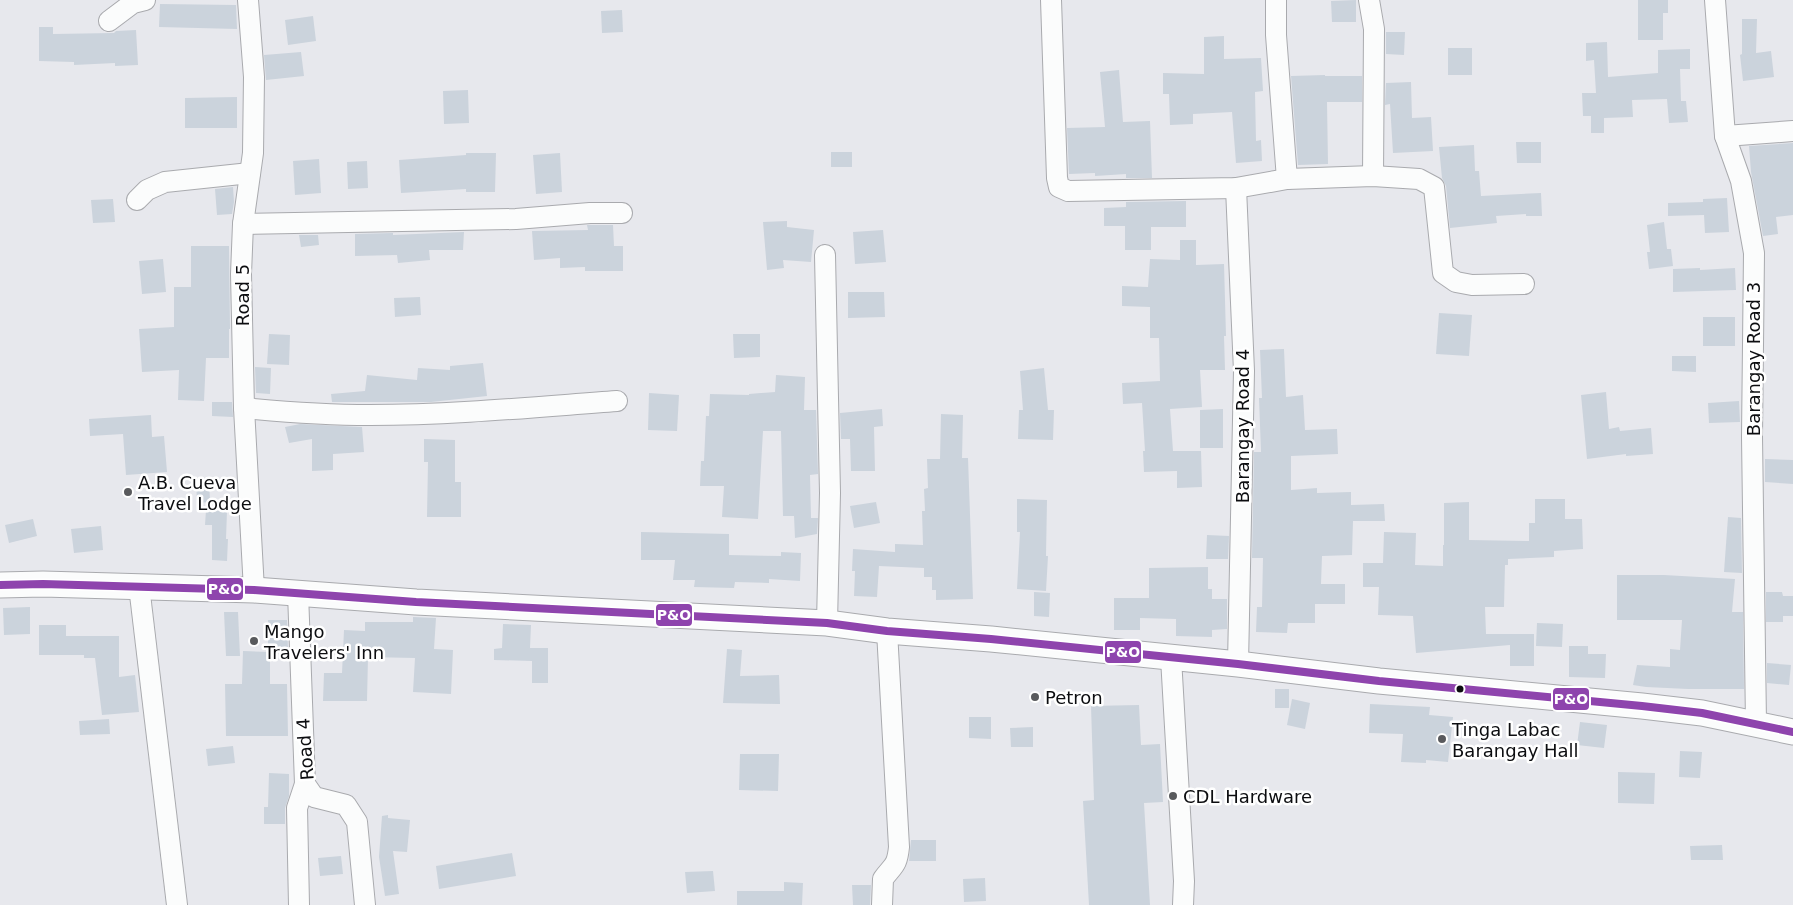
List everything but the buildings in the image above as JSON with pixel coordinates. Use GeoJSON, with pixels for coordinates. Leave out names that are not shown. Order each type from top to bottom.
{"type":"FeatureCollection","features":[{"type":"Feature","properties":{"kind":"main road"},"geometry":{"type":"LineString","coordinates":[[0,585],[43,584],[254,590],[416,602],[827,623],[887,631],[991,639],[1238,664],[1379,681],[1642,706],[1702,713],[1793,732]]}},
{"type":"Feature","properties":{"kind":"street"},"geometry":{"type":"LineString","coordinates":[[109,21],[133,3],[145,0]]}},
{"type":"Feature","properties":{"kind":"street","name":"Road 5"},"geometry":{"type":"LineString","coordinates":[[248,0],[254,77],[253,153],[243,224],[241,274],[244,408],[254,590]]}},
{"type":"Feature","properties":{"kind":"street"},"geometry":{"type":"LineString","coordinates":[[1050,0],[1057,178],[1060,187],[1068,191],[1236,188],[1287,179],[1374,176],[1420,179],[1434,187],[1443,273],[1456,282],[1472,285],[1524,284]]}},
{"type":"Feature","properties":{"kind":"street"},"geometry":{"type":"LineString","coordinates":[[1276,0],[1276,35],[1287,179]]}},
{"type":"Feature","properties":{"kind":"street"},"geometry":{"type":"LineString","coordinates":[[1369,0],[1374,29],[1374,176]]}},
{"type":"Feature","properties":{"kind":"street","name":"Barangay Road 3"},"geometry":{"type":"LineString","coordinates":[[1715,0],[1725,136],[1741,181],[1754,253],[1752,437],[1756,723]]}},
{"type":"Feature","properties":{"kind":"street"},"geometry":{"type":"LineString","coordinates":[[1725,136],[1793,131]]}},
{"type":"Feature","properties":{"kind":"street"},"geometry":{"type":"LineString","coordinates":[[137,200],[147,190],[165,182],[250,173]]}},
{"type":"Feature","properties":{"kind":"street","name":"Barangay Road 4"},"geometry":{"type":"LineString","coordinates":[[1236,188],[1244,371],[1238,664]]}},
{"type":"Feature","properties":{"kind":"street"},"geometry":{"type":"LineString","coordinates":[[243,224],[516,219],[590,213],[622,213]]}},
{"type":"Feature","properties":{"kind":"street"},"geometry":{"type":"LineString","coordinates":[[825,255],[830,493],[827,623]]}},
{"type":"Feature","properties":{"kind":"street"},"geometry":{"type":"LineString","coordinates":[[244,408],[311,414],[371,415],[466,412],[617,401]]}},
{"type":"Feature","properties":{"kind":"street"},"geometry":{"type":"LineString","coordinates":[[139,586],[177,905]]}},
{"type":"Feature","properties":{"kind":"street","name":"Road 4"},"geometry":{"type":"LineString","coordinates":[[298,593],[305,784],[314,797],[346,805],[357,822],[365,905]]}},
{"type":"Feature","properties":{"kind":"street"},"geometry":{"type":"LineString","coordinates":[[882,905],[883,879],[894,867],[898,859],[899,847],[887,631]]}},
{"type":"Feature","properties":{"kind":"street"},"geometry":{"type":"LineString","coordinates":[[1171,658],[1184,882],[1183,905]]}},
{"type":"Feature","properties":{"kind":"street"},"geometry":{"type":"LineString","coordinates":[[299,905],[297,808],[305,784]]}},
{"type":"Feature","properties":{"kind":"transit line","name":"P&O"},"geometry":{"type":"LineString","coordinates":[[0,585],[43,584],[254,590],[416,602],[827,623],[887,631],[991,639],[1238,664],[1379,681],[1642,706],[1702,713],[1793,732]]}},
{"type":"Feature","properties":{"kind":"place","name":"A.B. Cueva Travel Lodge"},"geometry":{"type":"Point","coordinates":[128,492]}},
{"type":"Feature","properties":{"kind":"place","name":"Mango Travelers' Inn"},"geometry":{"type":"Point","coordinates":[254,641]}},
{"type":"Feature","properties":{"kind":"place","name":"Petron"},"geometry":{"type":"Point","coordinates":[1035,697]}},
{"type":"Feature","properties":{"kind":"place","name":"Tinga Labac Barangay Hall"},"geometry":{"type":"Point","coordinates":[1442,739]}},
{"type":"Feature","properties":{"kind":"place","name":"CDL Hardware"},"geometry":{"type":"Point","coordinates":[1173,796]}}]}
